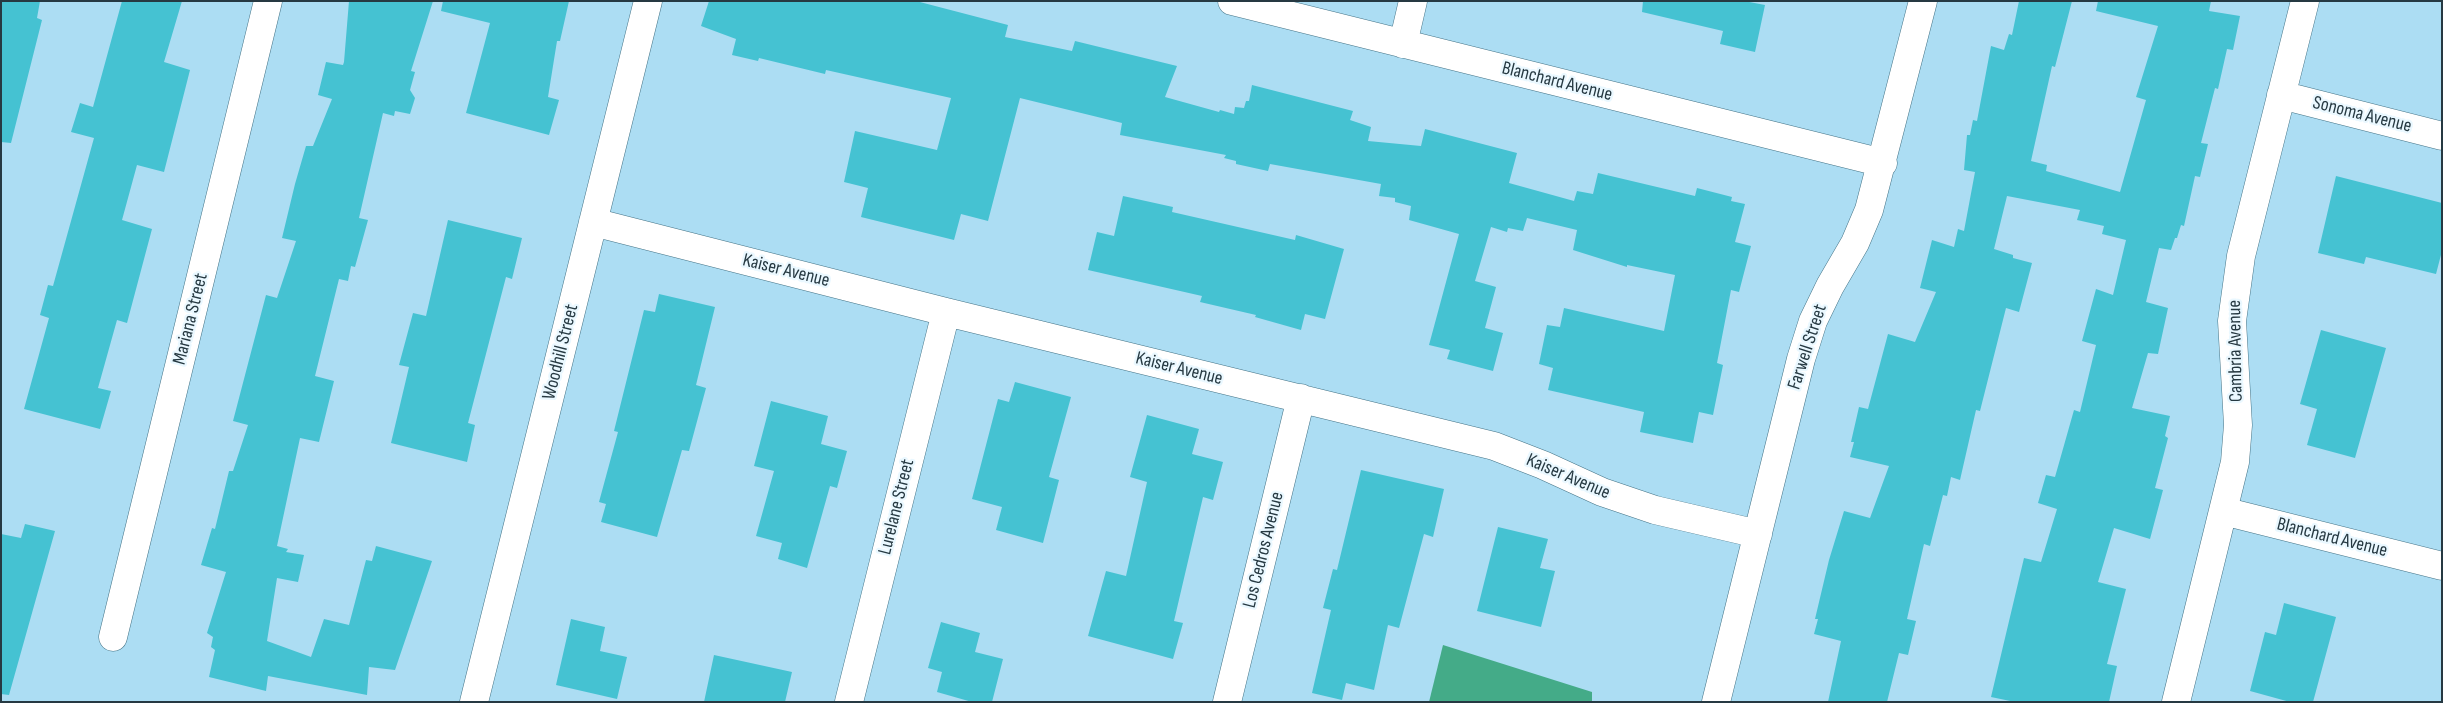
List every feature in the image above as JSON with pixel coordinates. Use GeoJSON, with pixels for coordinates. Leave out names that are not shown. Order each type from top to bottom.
{"type":"FeatureCollection","features":[{"type":"Feature","properties":{"kind":"street","name":"Mariana Street"},"geometry":{"type":"LineString","coordinates":[[113,637],[268,1]]}},
{"type":"Feature","properties":{"kind":"street","name":"Woodhill Street"},"geometry":{"type":"LineString","coordinates":[[474,702],[648,1]]}},
{"type":"Feature","properties":{"kind":"street","name":"Blanchard Avenue"},"geometry":{"type":"LineString","coordinates":[[1232,1],[1883,163]]}},
{"type":"Feature","properties":{"kind":"street"},"geometry":{"type":"LineString","coordinates":[[1403,44],[1413,1]]}},
{"type":"Feature","properties":{"kind":"street","name":"Farwell Street"},"geometry":{"type":"LineString","coordinates":[[1716,702],[1800,359],[1813,320],[1855,243],[1869,210],[1883,163],[1923,1]]}},
{"type":"Feature","properties":{"kind":"street","name":"Cambria Avenue"},"geometry":{"type":"LineString","coordinates":[[2176,702],[2236,462],[2238,444],[2232,321],[2241,256],[2305,1]]}},
{"type":"Feature","properties":{"kind":"street","name":"Sonoma Avenue"},"geometry":{"type":"LineString","coordinates":[[2282,95],[2442,136]]}},
{"type":"Feature","properties":{"kind":"street","name":"Kaiser Avenue"},"geometry":{"type":"LineString","coordinates":[[593,222],[946,312],[1494,446],[1543,465],[1602,492],[1655,510],[1758,534]]}},
{"type":"Feature","properties":{"kind":"street","name":"Lurelane Street"},"geometry":{"type":"LineString","coordinates":[[849,702],[946,312]]}},
{"type":"Feature","properties":{"kind":"street","name":"Los Cedros Avenue"},"geometry":{"type":"LineString","coordinates":[[1227,702],[1301,398]]}},
{"type":"Feature","properties":{"kind":"street","name":"Blanchard Avenue"},"geometry":{"type":"LineString","coordinates":[[2223,511],[2442,566]]}},
{"type":"Feature","properties":{"kind":"shaded area"},"geometry":{"type":"Polygon","coordinates":[[[1443,645],[1592,692],[1592,702],[1429,702],[1443,645]]]}},
{"type":"Feature","properties":{"kind":"building"},"geometry":{"type":"Polygon","coordinates":[[[1,1],[40,1],[37,18],[42,20],[11,143],[1,142],[1,1]]]}},
{"type":"Feature","properties":{"kind":"building"},"geometry":{"type":"Polygon","coordinates":[[[122,1],[182,1],[164,62],[190,70],[164,172],[137,165],[122,220],[152,229],[127,323],[117,320],[98,388],[111,391],[100,429],[24,409],[49,318],[40,315],[48,285],[53,286],[94,138],[71,132],[80,103],[93,107],[122,1]]]}},
{"type":"Feature","properties":{"kind":"building"},"geometry":{"type":"Polygon","coordinates":[[[349,1],[433,1],[411,71],[415,72],[410,90],[415,98],[410,114],[395,111],[394,116],[383,113],[359,218],[368,220],[355,267],[351,266],[348,281],[339,279],[315,376],[334,381],[319,442],[300,438],[277,546],[288,549],[286,552],[304,555],[298,582],[277,578],[267,641],[311,657],[324,619],[349,625],[366,560],[372,561],[376,546],[432,561],[395,670],[369,667],[367,695],[268,676],[266,691],[209,677],[215,650],[211,647],[213,637],[207,633],[226,572],[201,565],[212,528],[215,529],[229,471],[233,471],[248,425],[233,421],[266,295],[277,298],[296,241],[282,238],[295,184],[306,146],[313,146],[332,99],[318,95],[326,62],[343,65],[344,62],[349,1]]]}},
{"type":"Feature","properties":{"kind":"building"},"geometry":{"type":"Polygon","coordinates":[[[443,1],[569,1],[560,41],[557,41],[548,97],[559,100],[549,135],[466,113],[490,23],[441,11],[443,1]]]}},
{"type":"Feature","properties":{"kind":"building"},"geometry":{"type":"Polygon","coordinates":[[[709,1],[916,1],[1008,25],[1005,37],[1072,51],[1075,41],[1177,66],[1165,97],[1219,112],[1220,110],[1234,114],[1235,107],[1244,108],[1246,101],[1249,101],[1252,85],[1353,111],[1350,120],[1371,127],[1368,141],[1421,146],[1425,129],[1517,153],[1509,183],[1574,201],[1577,191],[1593,194],[1598,173],[1695,196],[1697,188],[1732,197],[1731,201],[1745,204],[1735,242],[1751,246],[1739,292],[1731,290],[1717,363],[1723,365],[1713,415],[1699,412],[1693,443],[1640,432],[1644,412],[1548,390],[1553,368],[1539,364],[1547,325],[1560,327],[1564,308],[1664,331],[1675,275],[1627,265],[1627,267],[1573,250],[1577,230],[1527,218],[1523,231],[1508,228],[1507,232],[1491,227],[1475,281],[1496,287],[1485,328],[1503,333],[1493,371],[1447,359],[1450,350],[1429,345],[1459,234],[1409,220],[1411,206],[1395,202],[1395,198],[1379,196],[1381,184],[1270,164],[1268,171],[1236,164],[1236,161],[1224,158],[1226,155],[1120,135],[1122,123],[1020,98],[988,221],[961,214],[954,240],[861,217],[868,188],[844,182],[855,131],[937,150],[951,98],[826,70],[825,74],[759,58],[758,61],[732,55],[736,39],[701,26],[709,1]]]}},
{"type":"Feature","properties":{"kind":"building"},"geometry":{"type":"Polygon","coordinates":[[[1643,1],[1744,1],[1765,5],[1755,52],[1720,44],[1723,31],[1642,12],[1643,1]]]}},
{"type":"Feature","properties":{"kind":"building"},"geometry":{"type":"Polygon","coordinates":[[[2019,1],[2072,1],[2055,67],[2052,66],[2031,161],[2047,165],[2046,171],[2120,192],[2146,100],[2136,97],[2158,26],[2096,11],[2098,1],[2211,1],[2209,11],[2240,16],[2233,50],[2227,49],[2218,89],[2215,88],[2201,143],[2208,144],[2200,177],[2195,176],[2184,226],[2181,225],[2171,250],[2159,248],[2146,302],[2168,308],[2158,354],[2148,353],[2132,408],[2170,416],[2165,436],[2168,438],[2155,488],[2163,490],[2150,539],[2114,528],[2098,582],[2126,589],[2107,664],[2117,666],[2109,702],[2015,702],[1991,697],[2024,558],[2041,562],[2057,509],[2038,503],[2046,475],[2055,477],[2074,410],[2080,412],[2096,345],[2082,341],[2096,289],[2113,295],[2126,240],[2102,234],[2104,226],[2077,220],[2080,210],[2007,196],[1994,249],[2013,255],[2013,258],[2032,263],[2019,312],[2006,308],[1980,411],[1976,410],[1960,480],[1951,477],[1947,496],[1943,495],[1930,546],[1924,544],[1907,619],[1916,621],[1908,655],[1899,653],[1887,702],[1828,702],[1841,641],[1814,634],[1818,619],[1815,619],[1829,560],[1844,511],[1870,518],[1889,466],[1850,457],[1854,442],[1851,442],[1859,407],[1868,409],[1888,334],[1915,342],[1936,292],[1920,288],[1932,240],[1954,247],[1958,229],[1964,231],[1975,172],[1964,170],[1967,135],[1970,135],[1973,120],[1977,121],[1991,46],[2004,50],[2009,34],[2012,35],[2019,1]]]}},
{"type":"Feature","properties":{"kind":"building"},"geometry":{"type":"Polygon","coordinates":[[[2336,176],[2442,203],[2442,251],[2436,274],[2366,257],[2364,264],[2318,253],[2336,176]]]}},
{"type":"Feature","properties":{"kind":"building"},"geometry":{"type":"Polygon","coordinates":[[[1123,196],[1173,207],[1172,212],[1295,240],[1296,235],[1344,249],[1325,319],[1305,314],[1301,330],[1255,317],[1256,315],[1200,302],[1202,296],[1088,270],[1097,232],[1114,236],[1123,196]]]}},
{"type":"Feature","properties":{"kind":"building"},"geometry":{"type":"Polygon","coordinates":[[[448,220],[522,238],[512,279],[506,277],[468,423],[475,425],[467,462],[391,443],[409,367],[399,365],[413,313],[426,316],[448,220]]]}},
{"type":"Feature","properties":{"kind":"building"},"geometry":{"type":"Polygon","coordinates":[[[659,294],[715,307],[696,385],[706,388],[689,451],[682,450],[657,537],[601,522],[606,504],[599,502],[618,432],[614,431],[644,310],[655,312],[659,294]]]}},
{"type":"Feature","properties":{"kind":"building"},"geometry":{"type":"Polygon","coordinates":[[[2321,330],[2386,348],[2355,458],[2307,445],[2317,409],[2300,404],[2321,330]]]}},
{"type":"Feature","properties":{"kind":"building"},"geometry":{"type":"Polygon","coordinates":[[[1015,382],[1071,397],[1049,477],[1059,480],[1043,543],[996,530],[1002,507],[972,499],[998,399],[1009,402],[1015,382]]]}},
{"type":"Feature","properties":{"kind":"building"},"geometry":{"type":"Polygon","coordinates":[[[771,401],[828,416],[821,444],[847,451],[837,488],[830,486],[807,568],[778,559],[782,543],[756,536],[774,471],[754,466],[771,401]]]}},
{"type":"Feature","properties":{"kind":"building"},"geometry":{"type":"Polygon","coordinates":[[[1147,415],[1199,429],[1192,454],[1223,462],[1213,500],[1203,497],[1174,621],[1183,623],[1173,659],[1088,636],[1106,571],[1126,576],[1147,482],[1130,477],[1147,415]]]}},
{"type":"Feature","properties":{"kind":"building"},"geometry":{"type":"Polygon","coordinates":[[[1361,470],[1444,489],[1433,537],[1424,534],[1399,628],[1388,625],[1374,690],[1346,683],[1342,700],[1312,693],[1331,610],[1323,608],[1333,569],[1337,570],[1361,470]]]}},
{"type":"Feature","properties":{"kind":"building"},"geometry":{"type":"Polygon","coordinates":[[[25,524],[55,531],[9,695],[1,694],[1,534],[21,538],[25,524]]]}},
{"type":"Feature","properties":{"kind":"building"},"geometry":{"type":"Polygon","coordinates":[[[1498,527],[1548,539],[1540,568],[1555,571],[1541,627],[1477,611],[1498,527]]]}},
{"type":"Feature","properties":{"kind":"building"},"geometry":{"type":"Polygon","coordinates":[[[2284,603],[2336,617],[2313,702],[2290,702],[2250,691],[2265,632],[2276,635],[2284,603]]]}},
{"type":"Feature","properties":{"kind":"building"},"geometry":{"type":"Polygon","coordinates":[[[571,619],[605,627],[600,651],[627,657],[617,699],[556,685],[571,619]]]}},
{"type":"Feature","properties":{"kind":"building"},"geometry":{"type":"Polygon","coordinates":[[[941,622],[980,633],[975,652],[1003,659],[992,702],[972,702],[937,692],[942,672],[928,668],[941,622]]]}},
{"type":"Feature","properties":{"kind":"building"},"geometry":{"type":"Polygon","coordinates":[[[714,655],[792,672],[785,702],[704,702],[714,655]]]}}]}
